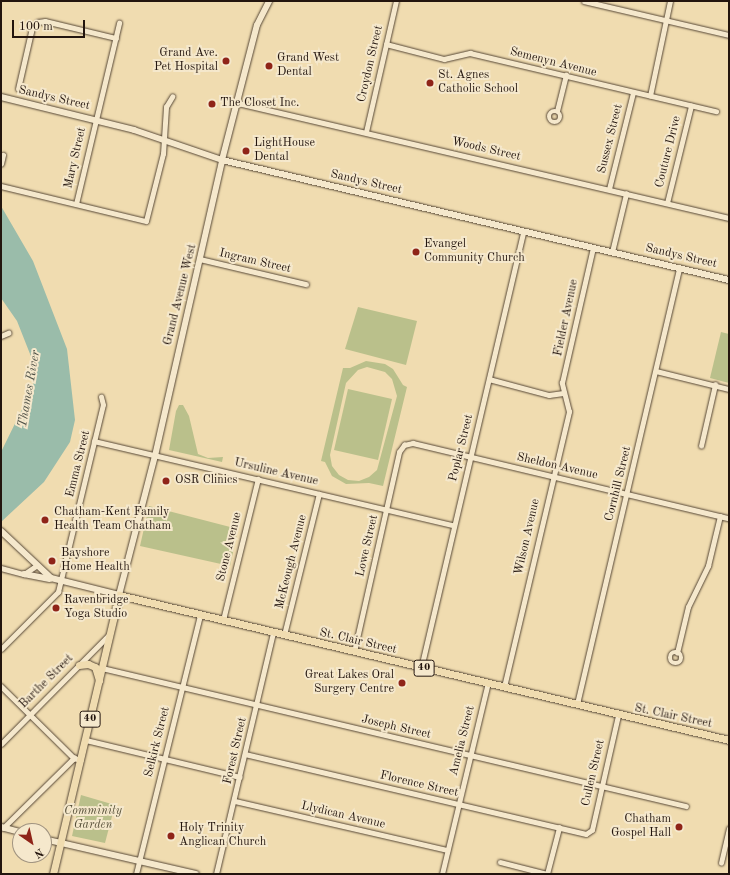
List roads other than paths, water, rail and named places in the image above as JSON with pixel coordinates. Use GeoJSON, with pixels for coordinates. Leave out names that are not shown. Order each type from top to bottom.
{"type":"FeatureCollection","features":[{"type":"Feature","properties":{"kind":"main road","name":"St. Clair Street"},"geometry":{"type":"LineString","coordinates":[[119,595],[273,633],[577,704],[618,716],[729,739]]}},
{"type":"Feature","properties":{"kind":"main road","name":"40"},"geometry":{"type":"LineString","coordinates":[[53,874],[77,759],[86,740],[108,636],[119,595]]}},
{"type":"Feature","properties":{"kind":"main road"},"geometry":{"type":"LineString","coordinates":[[79,665],[88,664],[95,668],[99,680]]}},
{"type":"Feature","properties":{"kind":"street","name":"Grand Avenue West"},"geometry":{"type":"LineString","coordinates":[[119,595],[155,456],[222,160],[257,25],[269,1]]}},
{"type":"Feature","properties":{"kind":"street","name":"Croydon Street"},"geometry":{"type":"LineString","coordinates":[[366,132],[396,1]]}},
{"type":"Feature","properties":{"kind":"street"},"geometry":{"type":"LineString","coordinates":[[584,1],[729,35]]}},
{"type":"Feature","properties":{"kind":"street"},"geometry":{"type":"LineString","coordinates":[[650,96],[670,1]]}},
{"type":"Feature","properties":{"kind":"street"},"geometry":{"type":"LineString","coordinates":[[18,88],[32,28],[38,22],[45,21],[116,38]]}},
{"type":"Feature","properties":{"kind":"street","name":"Mary Street"},"geometry":{"type":"LineString","coordinates":[[76,204],[119,23]]}},
{"type":"Feature","properties":{"kind":"street","name":"Semenyn Avenue"},"geometry":{"type":"LineString","coordinates":[[386,44],[444,59],[470,53],[566,75],[633,93],[716,111]]}},
{"type":"Feature","properties":{"kind":"street"},"geometry":{"type":"LineString","coordinates":[[557,111],[566,75]]}},
{"type":"Feature","properties":{"kind":"street","name":"Sussex Street"},"geometry":{"type":"LineString","coordinates":[[609,189],[633,93]]}},
{"type":"Feature","properties":{"kind":"street","name":"Sandys Street"},"geometry":{"type":"LineString","coordinates":[[1,97],[95,120],[163,140],[222,160],[523,233],[612,252],[729,280]]}},
{"type":"Feature","properties":{"kind":"street"},"geometry":{"type":"LineString","coordinates":[[1,186],[146,221],[163,154],[166,107],[172,97]]}},
{"type":"Feature","properties":{"kind":"street","name":"Woods Street"},"geometry":{"type":"LineString","coordinates":[[238,103],[729,218]]}},
{"type":"Feature","properties":{"kind":"street","name":"Couture Drive"},"geometry":{"type":"LineString","coordinates":[[667,203],[691,106]]}},
{"type":"Feature","properties":{"kind":"street"},"geometry":{"type":"LineString","coordinates":[[1,164],[3,155]]}},
{"type":"Feature","properties":{"kind":"street"},"geometry":{"type":"LineString","coordinates":[[612,252],[626,194]]}},
{"type":"Feature","properties":{"kind":"street","name":"Poplar Street"},"geometry":{"type":"LineString","coordinates":[[421,668],[453,525],[523,233]]}},
{"type":"Feature","properties":{"kind":"street","name":"Fielder Avenue"},"geometry":{"type":"LineString","coordinates":[[563,393],[562,383],[593,248]]}},
{"type":"Feature","properties":{"kind":"street","name":"Ingram Street"},"geometry":{"type":"LineString","coordinates":[[200,259],[306,284]]}},
{"type":"Feature","properties":{"kind":"street","name":"Cornhill Street"},"geometry":{"type":"LineString","coordinates":[[577,704],[679,268]]}},
{"type":"Feature","properties":{"kind":"street"},"geometry":{"type":"LineString","coordinates":[[1,336],[8,333]]}},
{"type":"Feature","properties":{"kind":"street"},"geometry":{"type":"LineString","coordinates":[[656,371],[729,389]]}},
{"type":"Feature","properties":{"kind":"street"},"geometry":{"type":"LineString","coordinates":[[489,379],[549,395],[563,393]]}},
{"type":"Feature","properties":{"kind":"street"},"geometry":{"type":"LineString","coordinates":[[701,446],[714,385]]}},
{"type":"Feature","properties":{"kind":"street","name":"Wilson Avenue"},"geometry":{"type":"LineString","coordinates":[[504,687],[569,412],[563,393]]}},
{"type":"Feature","properties":{"kind":"street","name":"Emma Street"},"geometry":{"type":"LineString","coordinates":[[1,649],[58,592],[62,582],[103,404],[102,397]]}},
{"type":"Feature","properties":{"kind":"street","name":"Ursuline Avenue"},"geometry":{"type":"LineString","coordinates":[[94,441],[453,525]]}},
{"type":"Feature","properties":{"kind":"street","name":"Sheldon Avenue"},"geometry":{"type":"LineString","coordinates":[[404,445],[413,443],[729,518]]}},
{"type":"Feature","properties":{"kind":"street","name":"Lowe Street"},"geometry":{"type":"LineString","coordinates":[[354,652],[399,452],[404,445]]}},
{"type":"Feature","properties":{"kind":"street","name":"Stone Avenue"},"geometry":{"type":"LineString","coordinates":[[223,620],[258,479]]}},
{"type":"Feature","properties":{"kind":"street","name":"McKeough Avenue"},"geometry":{"type":"LineString","coordinates":[[284,635],[319,494]]}},
{"type":"Feature","properties":{"kind":"street"},"geometry":{"type":"LineString","coordinates":[[677,653],[688,608],[708,566],[720,516]]}},
{"type":"Feature","properties":{"kind":"street"},"geometry":{"type":"LineString","coordinates":[[2,532],[36,566],[54,579]]}},
{"type":"Feature","properties":{"kind":"street"},"geometry":{"type":"LineString","coordinates":[[24,574],[36,566]]}},
{"type":"Feature","properties":{"kind":"street"},"geometry":{"type":"LineString","coordinates":[[1,568],[24,574],[54,579]]}},
{"type":"Feature","properties":{"kind":"street","name":"St. Clair Street"},"geometry":{"type":"LineString","coordinates":[[54,579],[119,595]]}},
{"type":"Feature","properties":{"kind":"street","name":"Selkirk Street"},"geometry":{"type":"LineString","coordinates":[[136,874],[200,615]]}},
{"type":"Feature","properties":{"kind":"street","name":"Forest Street"},"geometry":{"type":"LineString","coordinates":[[216,874],[235,801],[273,633]]}},
{"type":"Feature","properties":{"kind":"street","name":"Barthe Street"},"geometry":{"type":"LineString","coordinates":[[1,744],[108,636]]}},
{"type":"Feature","properties":{"kind":"street","name":"Joseph Street"},"geometry":{"type":"LineString","coordinates":[[102,668],[686,806]]}},
{"type":"Feature","properties":{"kind":"street","name":"Amelia Street"},"geometry":{"type":"LineString","coordinates":[[442,874],[488,683]]}},
{"type":"Feature","properties":{"kind":"street"},"geometry":{"type":"LineString","coordinates":[[1,686],[77,759],[2,828]]}},
{"type":"Feature","properties":{"kind":"street","name":"Cullen Street"},"geometry":{"type":"LineString","coordinates":[[588,833],[592,830],[618,716]]}},
{"type":"Feature","properties":{"kind":"street"},"geometry":{"type":"LineString","coordinates":[[86,740],[240,777]]}},
{"type":"Feature","properties":{"kind":"street","name":"Florence Street"},"geometry":{"type":"LineString","coordinates":[[245,754],[559,828],[588,833]]}},
{"type":"Feature","properties":{"kind":"street","name":"Llydican Avenue"},"geometry":{"type":"LineString","coordinates":[[235,801],[447,850]]}},
{"type":"Feature","properties":{"kind":"street"},"geometry":{"type":"LineString","coordinates":[[2,828],[12,830]]}},
{"type":"Feature","properties":{"kind":"street"},"geometry":{"type":"LineString","coordinates":[[500,862],[547,874],[559,828]]}},
{"type":"Feature","properties":{"kind":"street"},"geometry":{"type":"LineString","coordinates":[[721,863],[729,829]]}},
{"type":"Feature","properties":{"kind":"street"},"geometry":{"type":"LineString","coordinates":[[52,841],[196,874]]}},
{"type":"Feature","properties":{"kind":"place","name":"Grand Ave. Pet Hospital"},"geometry":{"type":"Point","coordinates":[226,61]}},
{"type":"Feature","properties":{"kind":"place","name":"Grand West Dental"},"geometry":{"type":"Point","coordinates":[269,66]}},
{"type":"Feature","properties":{"kind":"place","name":"St. Agnes Catholic School"},"geometry":{"type":"Point","coordinates":[430,83]}},
{"type":"Feature","properties":{"kind":"place","name":"The Closet Inc."},"geometry":{"type":"Point","coordinates":[212,104]}},
{"type":"Feature","properties":{"kind":"place","name":"LightHouse Dental"},"geometry":{"type":"Point","coordinates":[246,151]}},
{"type":"Feature","properties":{"kind":"place","name":"Evangel Community Church"},"geometry":{"type":"Point","coordinates":[416,252]}},
{"type":"Feature","properties":{"kind":"place","name":"OSR Clinics"},"geometry":{"type":"Point","coordinates":[166,481]}},
{"type":"Feature","properties":{"kind":"place","name":"Chatham-Kent Family Health Team Chatham"},"geometry":{"type":"Point","coordinates":[45,520]}},
{"type":"Feature","properties":{"kind":"place","name":"Bayshore Home Health"},"geometry":{"type":"Point","coordinates":[52,561]}},
{"type":"Feature","properties":{"kind":"place","name":"Ravenbridge Yoga Studio"},"geometry":{"type":"Point","coordinates":[56,608]}},
{"type":"Feature","properties":{"kind":"place","name":"Great Lakes Oral Surgery Centre"},"geometry":{"type":"Point","coordinates":[402,683]}},
{"type":"Feature","properties":{"kind":"place","name":"Chatham Gospel Hall"},"geometry":{"type":"Point","coordinates":[679,827]}},
{"type":"Feature","properties":{"kind":"place","name":"Holy Trinity Anglican Church"},"geometry":{"type":"Point","coordinates":[171,836]}},
{"type":"Feature","properties":{"kind":"water label","name":"Thames River"},"geometry":{"type":"Point","coordinates":[30,389]}},
{"type":"Feature","properties":{"kind":"park label","name":"Comminity Garden"},"geometry":{"type":"Point","coordinates":[93,819]}}]}
